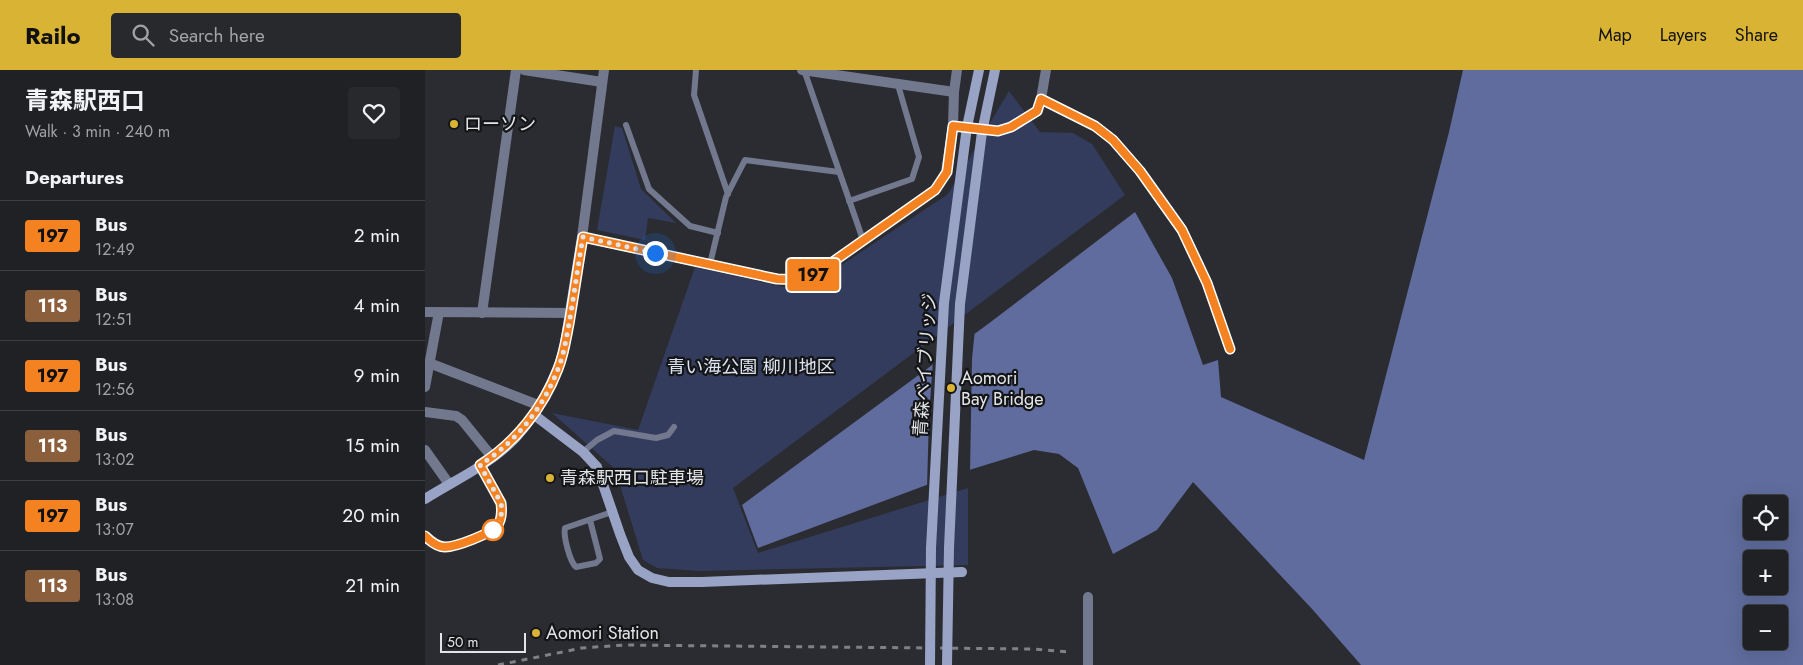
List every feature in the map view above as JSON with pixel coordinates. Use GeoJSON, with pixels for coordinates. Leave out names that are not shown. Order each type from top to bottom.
{"type":"FeatureCollection","features":[{"type":"Feature","properties":{"kind":"street"},"geometry":{"type":"LineString","coordinates":[[482,313],[516,70]]}},
{"type":"Feature","properties":{"kind":"street"},"geometry":{"type":"LineString","coordinates":[[524,70],[602,82]]}},
{"type":"Feature","properties":{"kind":"street"},"geometry":{"type":"LineString","coordinates":[[425,499],[492,457],[516,437],[551,386],[559,368],[571,313],[583,237],[604,70]]}},
{"type":"Feature","properties":{"kind":"street"},"geometry":{"type":"LineString","coordinates":[[803,70],[954,92]]}},
{"type":"Feature","properties":{"kind":"street"},"geometry":{"type":"LineString","coordinates":[[583,237],[777,279],[807,280],[935,190],[947,172],[957,70]]}},
{"type":"Feature","properties":{"kind":"street","name":"青森ベイブリッジ"},"geometry":{"type":"LineString","coordinates":[[930,665],[931,548],[944,303],[967,127],[979,70]]}},
{"type":"Feature","properties":{"kind":"street","name":"青森ベイブリッジ"},"geometry":{"type":"LineString","coordinates":[[947,665],[949,548],[960,304],[983,132],[995,70]]}},
{"type":"Feature","properties":{"kind":"street"},"geometry":{"type":"LineString","coordinates":[[953,126],[998,131],[1011,127],[1037,111],[1046,70]]}},
{"type":"Feature","properties":{"kind":"street"},"geometry":{"type":"LineString","coordinates":[[1041,99],[1095,126],[1113,140],[1140,171],[1182,230],[1207,283],[1230,349]]}},
{"type":"Feature","properties":{"kind":"street"},"geometry":{"type":"LineString","coordinates":[[425,312],[571,313]]}},
{"type":"Feature","properties":{"kind":"street"},"geometry":{"type":"LineString","coordinates":[[425,387],[439,312]]}},
{"type":"Feature","properties":{"kind":"street"},"geometry":{"type":"LineString","coordinates":[[429,363],[536,409],[583,452],[597,467],[629,556],[638,570],[652,578],[669,582],[962,572]]}},
{"type":"Feature","properties":{"kind":"street"},"geometry":{"type":"LineString","coordinates":[[425,412],[456,416],[462,420],[492,457]]}},
{"type":"Feature","properties":{"kind":"street"},"geometry":{"type":"LineString","coordinates":[[425,450],[449,484]]}},
{"type":"Feature","properties":{"kind":"street"},"geometry":{"type":"LineString","coordinates":[[1088,665],[1089,597]]}},
{"type":"Feature","properties":{"kind":"lane"},"geometry":{"type":"LineString","coordinates":[[696,70],[695,95],[728,194]]}},
{"type":"Feature","properties":{"kind":"lane"},"geometry":{"type":"LineString","coordinates":[[803,70],[863,240]]}},
{"type":"Feature","properties":{"kind":"lane"},"geometry":{"type":"LineString","coordinates":[[849,201],[911,179],[919,157],[898,85]]}},
{"type":"Feature","properties":{"kind":"lane"},"geometry":{"type":"LineString","coordinates":[[627,125],[649,189],[690,226],[718,233]]}},
{"type":"Feature","properties":{"kind":"lane"},"geometry":{"type":"LineString","coordinates":[[710,264],[728,194],[745,160],[839,172]]}},
{"type":"Feature","properties":{"kind":"lane"},"geometry":{"type":"LineString","coordinates":[[583,452],[597,440],[614,431],[656,438],[668,435],[674,427]]}},
{"type":"Feature","properties":{"kind":"lane"},"geometry":{"type":"LineString","coordinates":[[425,536],[435,545],[451,547],[486,533],[497,526],[501,516],[501,503],[480,465]]}},
{"type":"Feature","properties":{"kind":"lane"},"geometry":{"type":"LineString","coordinates":[[590,520],[600,559],[596,563],[576,567],[572,562],[564,530],[570,525],[612,512]]}},
{"type":"Feature","properties":{"kind":"green space","name":"青い海公園 柳川地区"},"geometry":{"type":"Polygon","coordinates":[[[1009,91],[1040,132],[1073,133],[1092,144],[1125,195],[733,488],[758,553],[968,488],[968,565],[699,571],[657,568],[643,560],[615,469],[552,413],[638,430],[695,267],[788,288],[813,284],[948,194],[1009,91]]]}},
{"type":"Feature","properties":{"kind":"green space"},"geometry":{"type":"Polygon","coordinates":[[[615,126],[622,128],[641,189],[676,223],[648,218],[645,240],[597,230],[615,126]]]}},
{"type":"Feature","properties":{"kind":"shaded area"},"geometry":{"type":"Polygon","coordinates":[[[1463,70],[1803,70],[1803,665],[1361,665],[1313,610],[1193,482],[1157,530],[1113,554],[1078,468],[1059,454],[1034,450],[956,474],[758,548],[742,505],[988,324],[1135,212],[1172,278],[1203,365],[1218,360],[1221,397],[1364,460],[1449,132],[1463,70]]]}},
{"type":"Feature","properties":{"kind":"pier"},"geometry":{"type":"Polygon","coordinates":[[[975,329],[972,359],[970,473],[927,488],[933,361],[975,329]]]}},
{"type":"Feature","properties":{"kind":"railway"},"geometry":{"type":"LineString","coordinates":[[498,665],[582,648],[624,645],[1033,649],[1069,652]]}},
{"type":"Feature","properties":{"kind":"bus line","name":"197"},"geometry":{"type":"LineString","coordinates":[[425,536],[439,547],[451,547],[493,530],[500,522],[502,510],[499,497],[480,465],[505,448],[520,433],[551,386],[564,350],[583,237],[777,279],[807,280],[921,198],[935,190],[947,172],[953,126],[998,131],[1011,127],[1037,111],[1041,99],[1095,126],[1113,140],[1140,171],[1182,230],[1207,283],[1230,349]]}},
{"type":"Feature","properties":{"kind":"place","name":"ローソン"},"geometry":{"type":"Point","coordinates":[454,124]}},
{"type":"Feature","properties":{"kind":"place","name":"Aomori Bay Bridge"},"geometry":{"type":"Point","coordinates":[951,388]}},
{"type":"Feature","properties":{"kind":"place","name":"青森駅西口駐車場"},"geometry":{"type":"Point","coordinates":[550,478]}},
{"type":"Feature","properties":{"kind":"place","name":"Aomori Station"},"geometry":{"type":"Point","coordinates":[536,633]}},
{"type":"Feature","properties":{"kind":"route"},"geometry":{"type":"LineString","coordinates":[[493,530],[500,522],[501,503],[480,465],[505,448],[520,433],[551,386],[564,350],[583,237],[655,253]]}}]}
